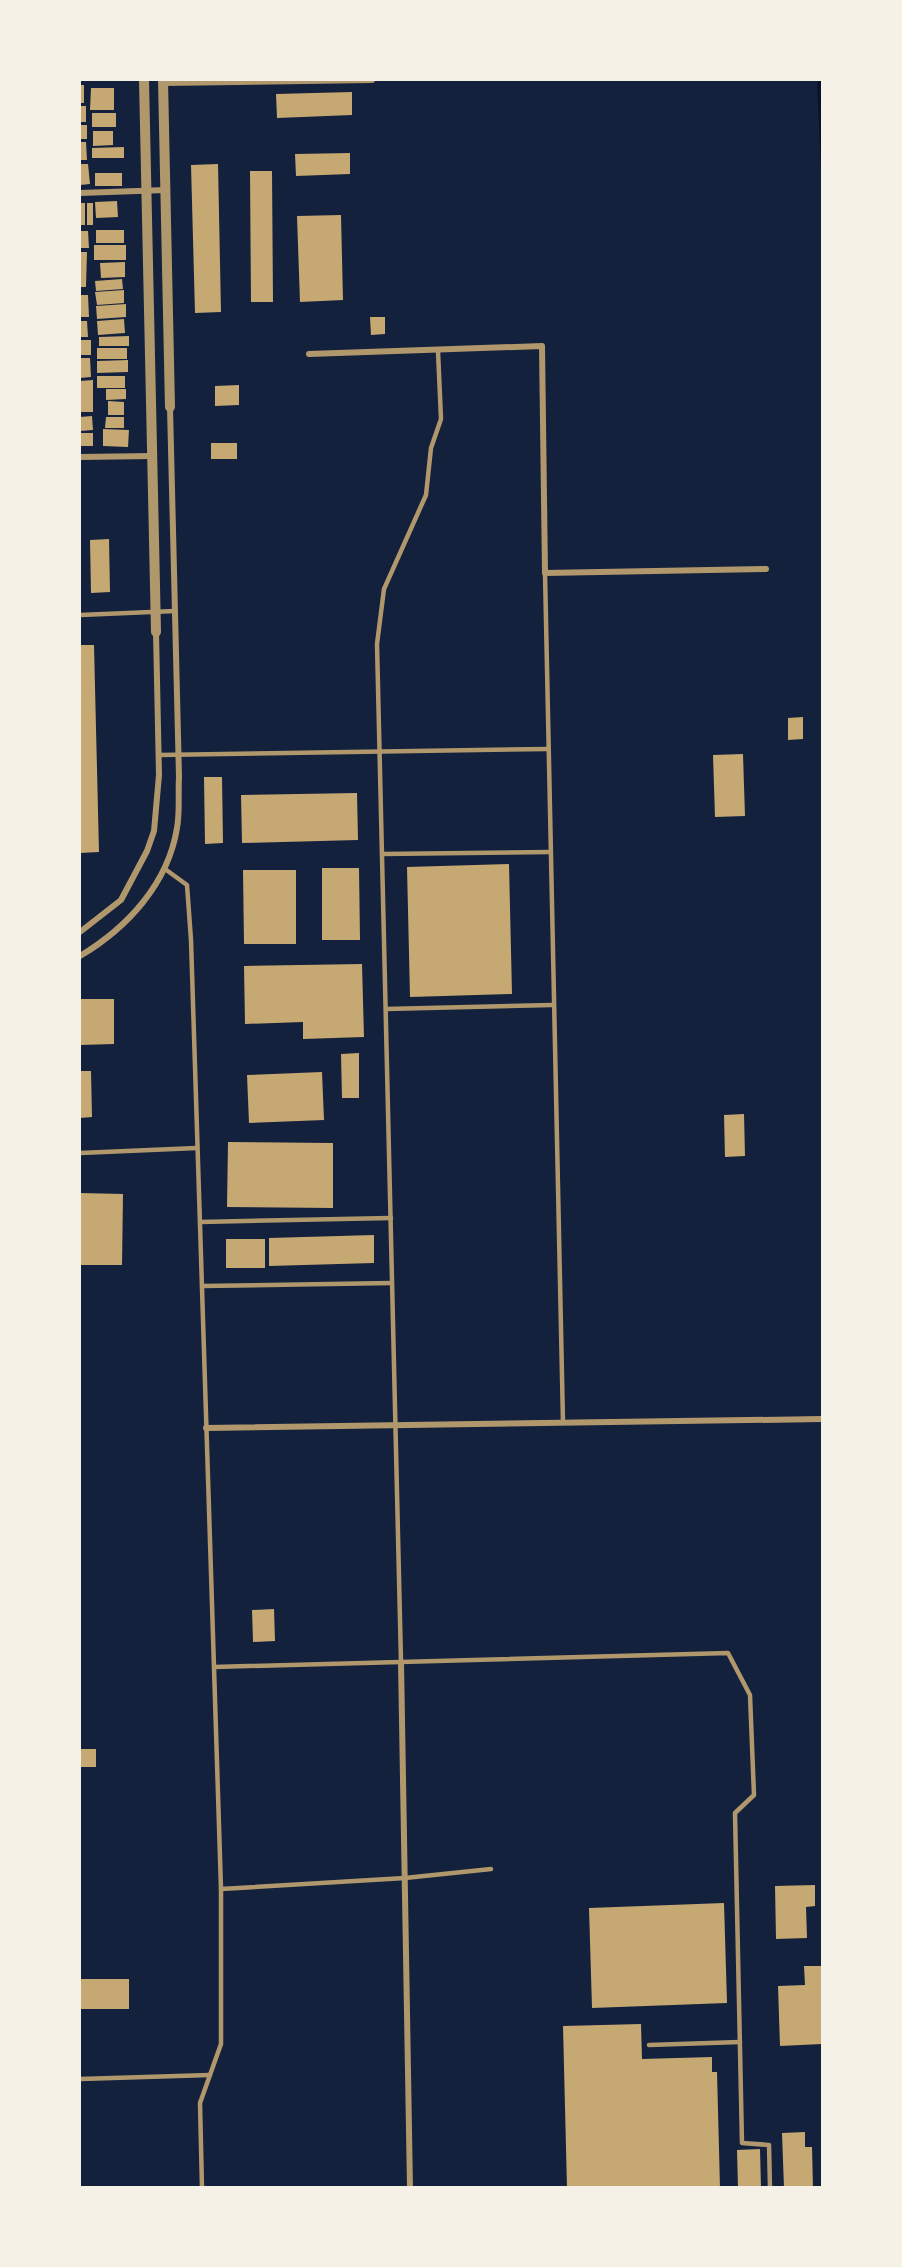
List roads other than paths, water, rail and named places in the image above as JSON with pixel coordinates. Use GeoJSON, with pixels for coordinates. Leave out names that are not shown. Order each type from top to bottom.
{"type":"FeatureCollection","features":[{"type":"Feature","properties":{"kind":"street"},"geometry":{"type":"LineString","coordinates":[[80,933],[121,900],[147,852],[155,822],[159,755],[144,80]]}},
{"type":"Feature","properties":{"kind":"street"},"geometry":{"type":"LineString","coordinates":[[80,956],[108,939],[130,917],[165,869],[177,827],[178,754],[163,81],[372,80]]}},
{"type":"Feature","properties":{"kind":"street"},"geometry":{"type":"LineString","coordinates":[[80,193],[166,190]]}},
{"type":"Feature","properties":{"kind":"street"},"geometry":{"type":"LineString","coordinates":[[309,354],[542,346],[545,573],[766,569]]}},
{"type":"Feature","properties":{"kind":"street"},"geometry":{"type":"LineString","coordinates":[[80,457],[152,456]]}},
{"type":"Feature","properties":{"kind":"street"},"geometry":{"type":"LineString","coordinates":[[206,1428],[822,1419]]}},
{"type":"Feature","properties":{"kind":"street"},"geometry":{"type":"LineString","coordinates":[[401,1662],[410,2187]]}},
{"type":"Feature","properties":{"kind":"lane"},"geometry":{"type":"LineString","coordinates":[[401,1662],[377,644],[384,589],[426,495],[431,448],[441,419],[438,351]]}},
{"type":"Feature","properties":{"kind":"lane"},"geometry":{"type":"LineString","coordinates":[[545,573],[552,1005],[563,1423]]}},
{"type":"Feature","properties":{"kind":"lane"},"geometry":{"type":"LineString","coordinates":[[80,615],[175,611]]}},
{"type":"Feature","properties":{"kind":"lane"},"geometry":{"type":"LineString","coordinates":[[159,755],[548,748]]}},
{"type":"Feature","properties":{"kind":"lane"},"geometry":{"type":"LineString","coordinates":[[382,854],[550,852]]}},
{"type":"Feature","properties":{"kind":"lane"},"geometry":{"type":"LineString","coordinates":[[165,869],[187,885],[191,940],[214,1667],[220,1889],[221,2044],[200,2103],[202,2187]]}},
{"type":"Feature","properties":{"kind":"lane"},"geometry":{"type":"LineString","coordinates":[[386,1009],[552,1005]]}},
{"type":"Feature","properties":{"kind":"lane"},"geometry":{"type":"LineString","coordinates":[[80,1153],[198,1148]]}},
{"type":"Feature","properties":{"kind":"lane"},"geometry":{"type":"LineString","coordinates":[[200,1222],[391,1218]]}},
{"type":"Feature","properties":{"kind":"lane"},"geometry":{"type":"LineString","coordinates":[[202,1286],[392,1283]]}},
{"type":"Feature","properties":{"kind":"lane"},"geometry":{"type":"LineString","coordinates":[[214,1667],[728,1653],[750,1695],[754,1795],[735,1813],[742,2143],[769,2145],[770,2187]]}},
{"type":"Feature","properties":{"kind":"lane"},"geometry":{"type":"LineString","coordinates":[[220,1889],[405,1878],[490,1869]]}},
{"type":"Feature","properties":{"kind":"lane"},"geometry":{"type":"LineString","coordinates":[[649,2045],[740,2042]]}},
{"type":"Feature","properties":{"kind":"lane"},"geometry":{"type":"LineString","coordinates":[[80,2079],[210,2075]]}},
{"type":"Feature","properties":{"kind":"water"},"geometry":{"type":"Polygon","coordinates":[[[817,80],[822,80],[822,197],[817,80]]]}}]}
